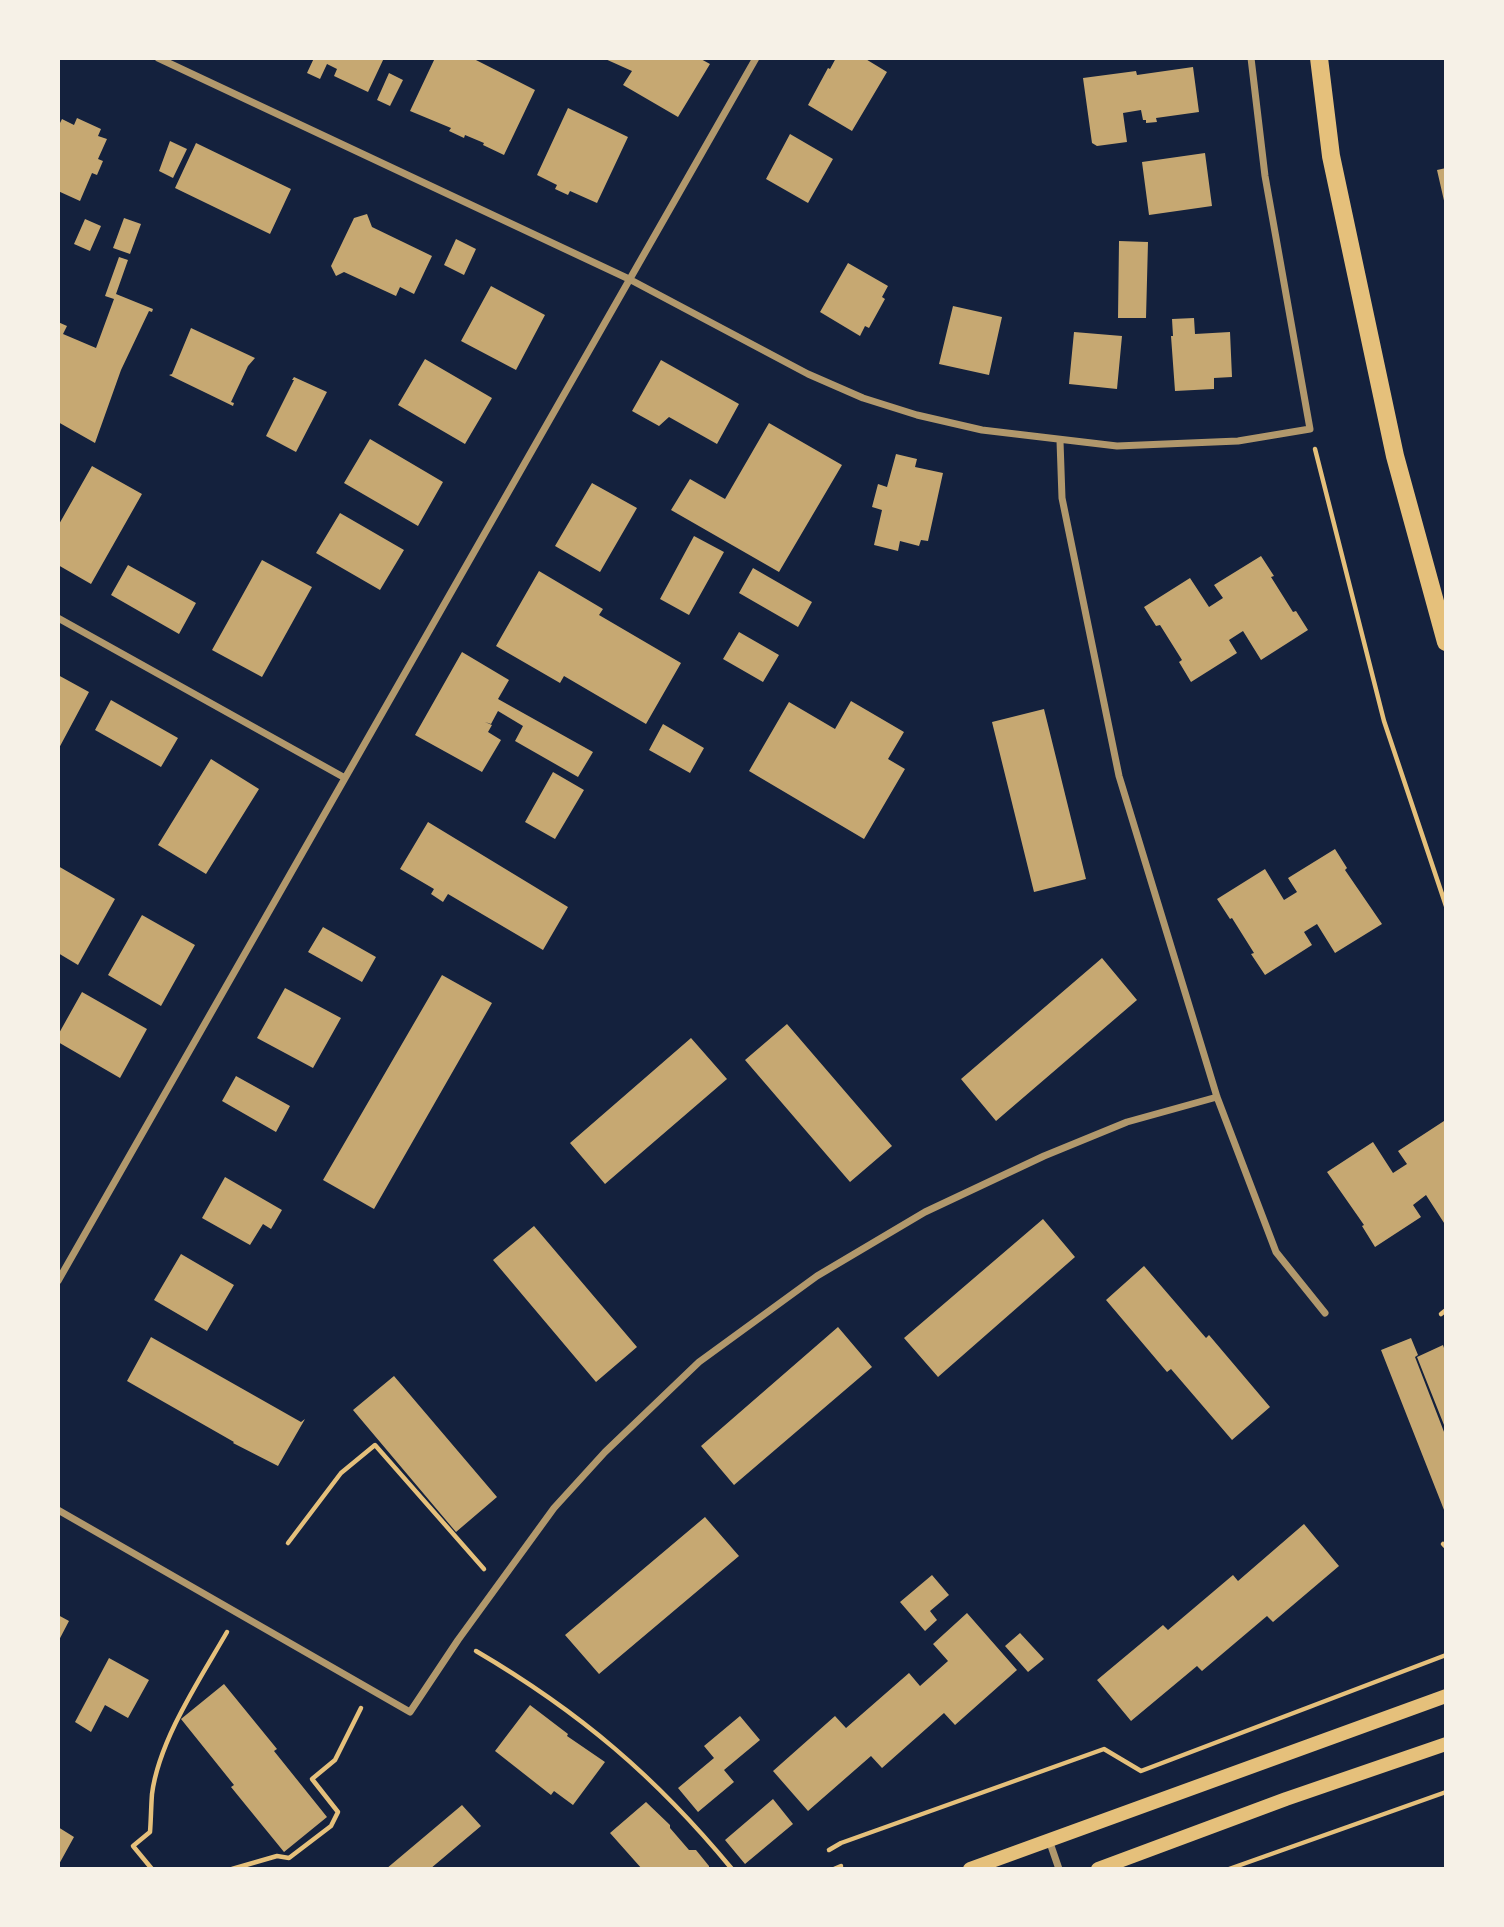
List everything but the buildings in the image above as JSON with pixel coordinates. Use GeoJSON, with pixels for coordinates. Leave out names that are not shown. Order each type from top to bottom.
{"type":"FeatureCollection","features":[{"type":"Feature","properties":{"kind":"main road"},"geometry":{"type":"LineString","coordinates":[[1319,58],[1331,156],[1392,442],[1446,642]]}},
{"type":"Feature","properties":{"kind":"main road"},"geometry":{"type":"LineString","coordinates":[[970,1869],[1446,1696]]}},
{"type":"Feature","properties":{"kind":"main road"},"geometry":{"type":"LineString","coordinates":[[1098,1869],[1446,1744]]}},
{"type":"Feature","properties":{"kind":"street"},"geometry":{"type":"LineString","coordinates":[[158,58],[629,279],[808,374],[863,398],[917,415],[982,430],[1117,446],[1238,441],[1310,429],[1265,176],[1251,58]]}},
{"type":"Feature","properties":{"kind":"street"},"geometry":{"type":"LineString","coordinates":[[58,1281],[756,58]]}},
{"type":"Feature","properties":{"kind":"street"},"geometry":{"type":"LineString","coordinates":[[1060,441],[1062,498],[1119,776],[1217,1097],[1276,1252],[1325,1313]]}},
{"type":"Feature","properties":{"kind":"street"},"geometry":{"type":"LineString","coordinates":[[58,618],[345,778]]}},
{"type":"Feature","properties":{"kind":"street"},"geometry":{"type":"LineString","coordinates":[[58,1510],[410,1712],[458,1640],[554,1508],[606,1452],[699,1362],[817,1276],[925,1212],[1044,1156],[1127,1122],[1217,1097]]}},
{"type":"Feature","properties":{"kind":"street"},"geometry":{"type":"LineString","coordinates":[[1049,1840],[1059,1869]]}},
{"type":"Feature","properties":{"kind":"path"},"geometry":{"type":"LineString","coordinates":[[1310,429],[1384,721],[1446,906]]}},
{"type":"Feature","properties":{"kind":"path"},"geometry":{"type":"LineString","coordinates":[[288,1543],[341,1473],[375,1445],[474,1558]]}},
{"type":"Feature","properties":{"kind":"path"},"geometry":{"type":"LineString","coordinates":[[152,1869],[134,1846],[150,1832],[152,1792],[164,1752],[183,1708],[238,1613]]}},
{"type":"Feature","properties":{"kind":"path"},"geometry":{"type":"LineString","coordinates":[[458,1640],[528,1681],[618,1749],[680,1808],[732,1869]]}},
{"type":"Feature","properties":{"kind":"path"},"geometry":{"type":"LineString","coordinates":[[829,1850],[841,1843],[1104,1749],[1141,1771],[1446,1655]]}},
{"type":"Feature","properties":{"kind":"path"},"geometry":{"type":"LineString","coordinates":[[232,1869],[277,1856],[289,1858],[331,1826],[338,1812],[312,1779],[335,1760],[370,1689]]}},
{"type":"Feature","properties":{"kind":"path"},"geometry":{"type":"LineString","coordinates":[[1229,1869],[1446,1792]]}},
{"type":"Feature","properties":{"kind":"path"},"geometry":{"type":"LineString","coordinates":[[834,1869],[841,1866]]}}]}
